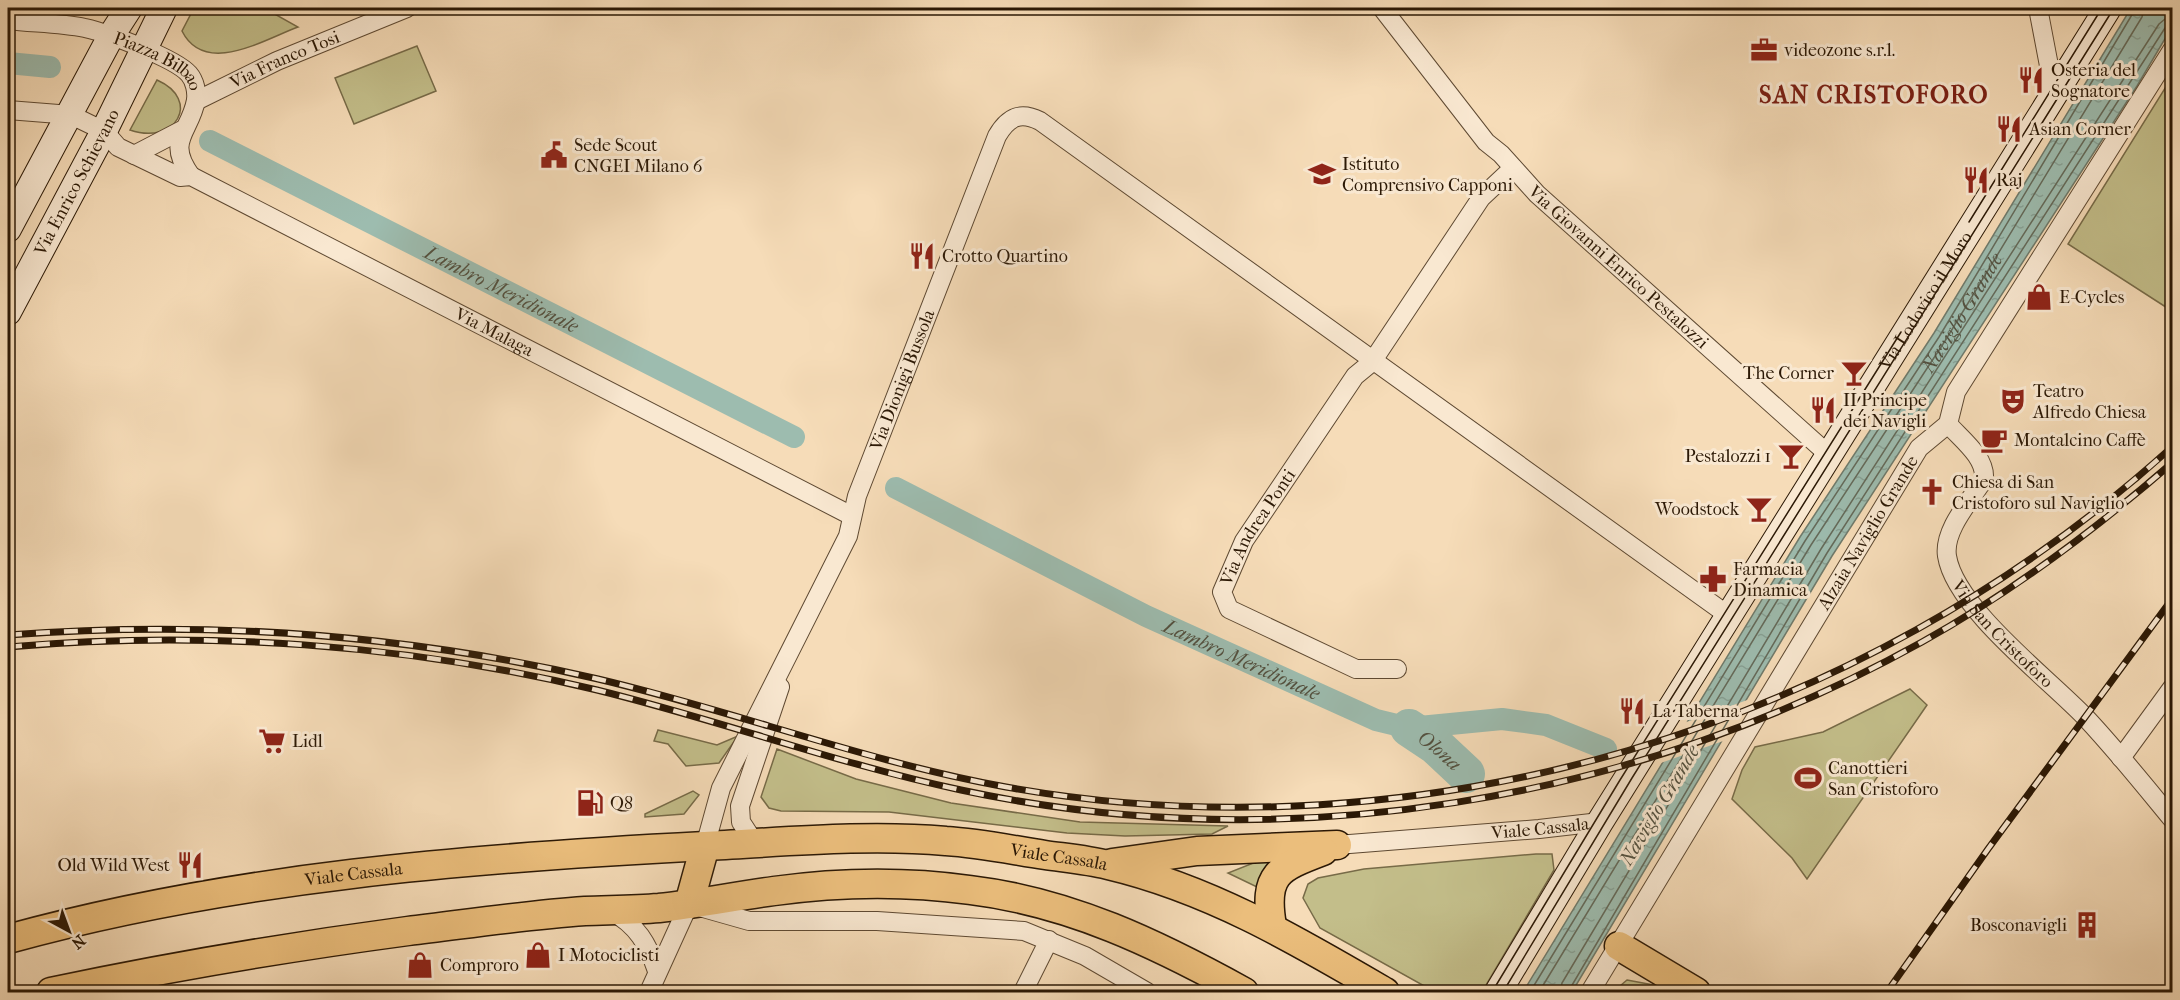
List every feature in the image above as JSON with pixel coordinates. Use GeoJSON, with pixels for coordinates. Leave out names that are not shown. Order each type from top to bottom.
{"type":"FeatureCollection","features":[{"type":"Feature","properties":{"kind":"main road","name":"Viale Cassala"},"geometry":{"type":"LineString","coordinates":[[8,939],[226,893],[410,866],[558,853],[754,842],[880,838],[946,841],[1107,864],[1179,886],[1272,926],[1385,993]]}},
{"type":"Feature","properties":{"kind":"main road"},"geometry":{"type":"LineString","coordinates":[[689,904],[705,846]]}},
{"type":"Feature","properties":{"kind":"main road"},"geometry":{"type":"LineString","coordinates":[[1107,864],[1149,856],[1197,851],[1337,846]]}},
{"type":"Feature","properties":{"kind":"main road"},"geometry":{"type":"LineString","coordinates":[[1272,926],[1268,896],[1271,884],[1282,870],[1337,846]]}},
{"type":"Feature","properties":{"kind":"main road"},"geometry":{"type":"LineString","coordinates":[[51,993],[123,984],[298,946],[458,925],[689,904],[775,891],[836,885],[894,884],[971,890],[1035,902],[1095,919],[1193,963],[1244,993]]}},
{"type":"Feature","properties":{"kind":"main road"},"geometry":{"type":"LineString","coordinates":[[1619,946],[1696,993]]}},
{"type":"Feature","properties":{"kind":"street"},"geometry":{"type":"LineString","coordinates":[[8,20],[84,28],[111,36],[129,8]]}},
{"type":"Feature","properties":{"kind":"street","name":"Via Enrico Schievano"},"geometry":{"type":"LineString","coordinates":[[8,312],[104,131],[164,8]]}},
{"type":"Feature","properties":{"kind":"street","name":"Via Franco Tosi"},"geometry":{"type":"LineString","coordinates":[[195,101],[297,52],[407,8]]}},
{"type":"Feature","properties":{"kind":"street","name":"Via Giovanni Enrico Pestalozzi"},"geometry":{"type":"LineString","coordinates":[[1382,8],[1486,142],[1537,194],[1829,455]]}},
{"type":"Feature","properties":{"kind":"street"},"geometry":{"type":"LineString","coordinates":[[2038,8],[2054,92]]}},
{"type":"Feature","properties":{"kind":"street","name":"Via Lodovico il Moro"},"geometry":{"type":"LineString","coordinates":[[1498,993],[1600,822],[2108,8]]}},
{"type":"Feature","properties":{"kind":"street","name":"Piazza Bilbao"},"geometry":{"type":"LineString","coordinates":[[70,115],[111,36],[145,51],[189,75],[195,87],[195,101],[182,130],[180,145],[182,163],[191,176]]}},
{"type":"Feature","properties":{"kind":"street"},"geometry":{"type":"LineString","coordinates":[[1948,424],[1956,392],[2172,50]]}},
{"type":"Feature","properties":{"kind":"street"},"geometry":{"type":"LineString","coordinates":[[8,110],[70,115],[104,131],[118,147],[134,155]]}},
{"type":"Feature","properties":{"kind":"street","name":"Via Enrico Schievano"},"geometry":{"type":"LineString","coordinates":[[8,229],[70,115]]}},
{"type":"Feature","properties":{"kind":"street","name":"Via Dionigi Bussola"},"geometry":{"type":"LineString","coordinates":[[705,846],[721,788],[791,645],[848,536],[857,496],[997,135],[1005,123],[1016,115],[1029,116],[1040,121],[1372,362]]}},
{"type":"Feature","properties":{"kind":"street","name":"Piazza Bilbao"},"geometry":{"type":"LineString","coordinates":[[134,155],[182,130]]}},
{"type":"Feature","properties":{"kind":"street","name":"Via Malaga"},"geometry":{"type":"LineString","coordinates":[[134,155],[180,177],[191,176],[852,516]]}},
{"type":"Feature","properties":{"kind":"street","name":"Via Andrea Ponti"},"geometry":{"type":"LineString","coordinates":[[1397,669],[1356,669],[1229,609],[1222,592],[1244,541],[1355,376],[1372,362],[1481,198],[1513,168]]}},
{"type":"Feature","properties":{"kind":"street"},"geometry":{"type":"LineString","coordinates":[[1372,362],[1729,616]]}},
{"type":"Feature","properties":{"kind":"street","name":"Via San Cristoforo"},"geometry":{"type":"LineString","coordinates":[[1948,424],[1977,456],[1984,472],[1983,479],[1948,539],[1947,555],[1963,593],[2008,643],[2085,717],[2172,819]]}},
{"type":"Feature","properties":{"kind":"street","name":"Alzaia Naviglio Grande"},"geometry":{"type":"LineString","coordinates":[[1590,993],[1919,448],[1948,424]]}},
{"type":"Feature","properties":{"kind":"street","name":"Via Dionigi Bussola"},"geometry":{"type":"LineString","coordinates":[[754,842],[741,822],[740,806],[772,716],[791,645]]}},
{"type":"Feature","properties":{"kind":"street"},"geometry":{"type":"LineString","coordinates":[[2121,758],[2172,688]]}},
{"type":"Feature","properties":{"kind":"street","name":"Viale Cassala"},"geometry":{"type":"LineString","coordinates":[[1337,846],[1539,830],[1600,822]]}},
{"type":"Feature","properties":{"kind":"street"},"geometry":{"type":"LineString","coordinates":[[649,993],[689,904],[749,921],[877,921],[1024,931],[1086,956],[1147,993]]}},
{"type":"Feature","properties":{"kind":"street"},"geometry":{"type":"LineString","coordinates":[[611,911],[626,919],[646,941],[657,971]]}},
{"type":"Feature","properties":{"kind":"street"},"geometry":{"type":"LineString","coordinates":[[1023,993],[1049,940]]}},
{"type":"Feature","properties":{"kind":"shaded area"},"geometry":{"type":"Polygon","coordinates":[[[194,8],[264,8],[298,27],[236,51],[220,53],[205,51],[192,45],[182,31],[194,8]]]}},
{"type":"Feature","properties":{"kind":"shaded area"},"geometry":{"type":"Polygon","coordinates":[[[417,46],[436,91],[354,124],[335,78],[417,46]]]}},
{"type":"Feature","properties":{"kind":"shaded area"},"geometry":{"type":"Polygon","coordinates":[[[2172,77],[2172,311],[2068,244],[2172,77]]]}},
{"type":"Feature","properties":{"kind":"shaded area"},"geometry":{"type":"Polygon","coordinates":[[[157,80],[171,89],[178,98],[180,109],[178,118],[171,126],[160,132],[146,133],[130,130],[157,80]]]}},
{"type":"Feature","properties":{"kind":"shaded area","name":"Canottieri San Cristoforo"},"geometry":{"type":"Polygon","coordinates":[[[1910,689],[1927,705],[1807,879],[1792,858],[1732,799],[1742,770],[1755,747],[1823,732],[1910,689]]]}},
{"type":"Feature","properties":{"kind":"shaded area"},"geometry":{"type":"Polygon","coordinates":[[[658,730],[717,745],[738,736],[719,763],[686,766],[668,744],[654,741],[658,730]]]}},
{"type":"Feature","properties":{"kind":"shaded area"},"geometry":{"type":"Polygon","coordinates":[[[777,749],[856,779],[951,803],[1080,822],[1228,826],[1212,834],[1125,836],[1067,833],[889,812],[781,811],[769,808],[761,797],[777,749]]]}},
{"type":"Feature","properties":{"kind":"shaded area"},"geometry":{"type":"Polygon","coordinates":[[[693,791],[699,795],[684,814],[645,817],[645,814],[693,791]]]}},
{"type":"Feature","properties":{"kind":"shaded area"},"geometry":{"type":"Polygon","coordinates":[[[1552,854],[1554,870],[1482,992],[1435,992],[1320,928],[1303,898],[1308,884],[1318,878],[1364,869],[1552,854]]]}},
{"type":"Feature","properties":{"kind":"shaded area"},"geometry":{"type":"Polygon","coordinates":[[[1271,856],[1257,887],[1228,873],[1271,856]]]}},
{"type":"Feature","properties":{"kind":"shaded area"},"geometry":{"type":"Polygon","coordinates":[[[1627,980],[1659,986],[1669,992],[1613,992],[1627,980]]]}},
{"type":"Feature","properties":{"kind":"water","name":"Naviglio Grande"},"geometry":{"type":"Polygon","coordinates":[[[2131,8],[2172,8],[2172,27],[2137,86],[1832,556],[1572,992],[1523,992],[1800,537],[1934,333],[2131,8]]]}},
{"type":"Feature","properties":{"kind":"pier"},"geometry":{"type":"Polygon","coordinates":[[[1750,699],[1726,740],[1655,765],[1681,724],[1750,699]]]}},
{"type":"Feature","properties":{"kind":"waterway","name":"Lambro Meridionale"},"geometry":{"type":"LineString","coordinates":[[8,63],[50,67]]}},
{"type":"Feature","properties":{"kind":"waterway","name":"Lambro Meridionale"},"geometry":{"type":"LineString","coordinates":[[210,141],[794,437]]}},
{"type":"Feature","properties":{"kind":"waterway","name":"Lambro Meridionale"},"geometry":{"type":"LineString","coordinates":[[896,488],[1146,616],[1376,720],[1409,728],[1502,719],[1546,725],[1606,749]]}},
{"type":"Feature","properties":{"kind":"waterway","name":"Olona"},"geometry":{"type":"LineString","coordinates":[[1409,728],[1436,746],[1466,774]]}},
{"type":"Feature","properties":{"kind":"tram line"},"geometry":{"type":"LineString","coordinates":[[1969,222],[2102,8]]}},
{"type":"Feature","properties":{"kind":"tram line"},"geometry":{"type":"LineString","coordinates":[[1503,992],[1632,778],[2114,8]]}},
{"type":"Feature","properties":{"kind":"tram line"},"geometry":{"type":"LineString","coordinates":[[1492,992],[1620,780],[1901,332]]}},
{"type":"Feature","properties":{"kind":"railway"},"geometry":{"type":"LineString","coordinates":[[8,635],[156,629],[231,630],[378,641],[452,651],[598,679],[903,764],[1006,787],[1163,805],[1320,805],[1475,786],[1628,750],[1776,698],[1917,630],[2049,546],[2172,447]]}},
{"type":"Feature","properties":{"kind":"railway"},"geometry":{"type":"LineString","coordinates":[[8,647],[82,642],[230,641],[304,645],[452,661],[597,690],[869,768],[961,790],[1084,810],[1207,819],[1331,816],[1455,803],[1576,778],[1695,743],[1811,697],[1922,642],[1988,602],[2083,536],[2172,463]]}},
{"type":"Feature","properties":{"kind":"railway"},"geometry":{"type":"LineString","coordinates":[[1887,992],[1988,849],[2172,599]]}},
{"type":"Feature","properties":{"kind":"place","name":"videozone s.r.l."},"geometry":{"type":"Point","coordinates":[1764,50]}},
{"type":"Feature","properties":{"kind":"place","name":"Osteria del Sognatore"},"geometry":{"type":"Point","coordinates":[2031,80]}},
{"type":"Feature","properties":{"kind":"place","name":"Asian Corner"},"geometry":{"type":"Point","coordinates":[2009,129]}},
{"type":"Feature","properties":{"kind":"place","name":"Sede Scout CNGEI Milano 6"},"geometry":{"type":"Point","coordinates":[554,155]}},
{"type":"Feature","properties":{"kind":"place","name":"Istituto Comprensivo Capponi"},"geometry":{"type":"Point","coordinates":[1322,174]}},
{"type":"Feature","properties":{"kind":"place","name":"Raj"},"geometry":{"type":"Point","coordinates":[1976,180]}},
{"type":"Feature","properties":{"kind":"place","name":"Crotto Quartino"},"geometry":{"type":"Point","coordinates":[922,256]}},
{"type":"Feature","properties":{"kind":"place","name":"E-Cycles"},"geometry":{"type":"Point","coordinates":[2039,297]}},
{"type":"Feature","properties":{"kind":"place","name":"The Corner"},"geometry":{"type":"Point","coordinates":[1854,373]}},
{"type":"Feature","properties":{"kind":"place","name":"Teatro Alfredo Chiesa"},"geometry":{"type":"Point","coordinates":[2013,401]}},
{"type":"Feature","properties":{"kind":"place","name":"II Principe dei Navigli"},"geometry":{"type":"Point","coordinates":[1823,410]}},
{"type":"Feature","properties":{"kind":"place","name":"Montalcino Caffè"},"geometry":{"type":"Point","coordinates":[1994,440]}},
{"type":"Feature","properties":{"kind":"place","name":"Pestalozzi 1"},"geometry":{"type":"Point","coordinates":[1791,456]}},
{"type":"Feature","properties":{"kind":"place","name":"Chiesa di San Cristoforo sul Naviglio"},"geometry":{"type":"Point","coordinates":[1932,492]}},
{"type":"Feature","properties":{"kind":"place","name":"Woodstock"},"geometry":{"type":"Point","coordinates":[1759,509]}},
{"type":"Feature","properties":{"kind":"place","name":"Farmacia Dinamica"},"geometry":{"type":"Point","coordinates":[1713,579]}},
{"type":"Feature","properties":{"kind":"place","name":"La Taberna"},"geometry":{"type":"Point","coordinates":[1632,711]}},
{"type":"Feature","properties":{"kind":"place","name":"Lidl"},"geometry":{"type":"Point","coordinates":[272,741]}},
{"type":"Feature","properties":{"kind":"place","name":"Canottieri San Cristoforo"},"geometry":{"type":"Point","coordinates":[1808,778]}},
{"type":"Feature","properties":{"kind":"place","name":"Q8"},"geometry":{"type":"Point","coordinates":[590,803]}},
{"type":"Feature","properties":{"kind":"place","name":"Old Wild West"},"geometry":{"type":"Point","coordinates":[190,865]}},
{"type":"Feature","properties":{"kind":"place","name":"Bosconavigli"},"geometry":{"type":"Point","coordinates":[2087,925]}},
{"type":"Feature","properties":{"kind":"place","name":"I Motociclisti"},"geometry":{"type":"Point","coordinates":[538,955]}},
{"type":"Feature","properties":{"kind":"place","name":"Comproro"},"geometry":{"type":"Point","coordinates":[420,965]}},
{"type":"Feature","properties":{"kind":"district","name":"SAN CRISTOFORO"},"geometry":{"type":"Point","coordinates":[1874,95]}}]}
